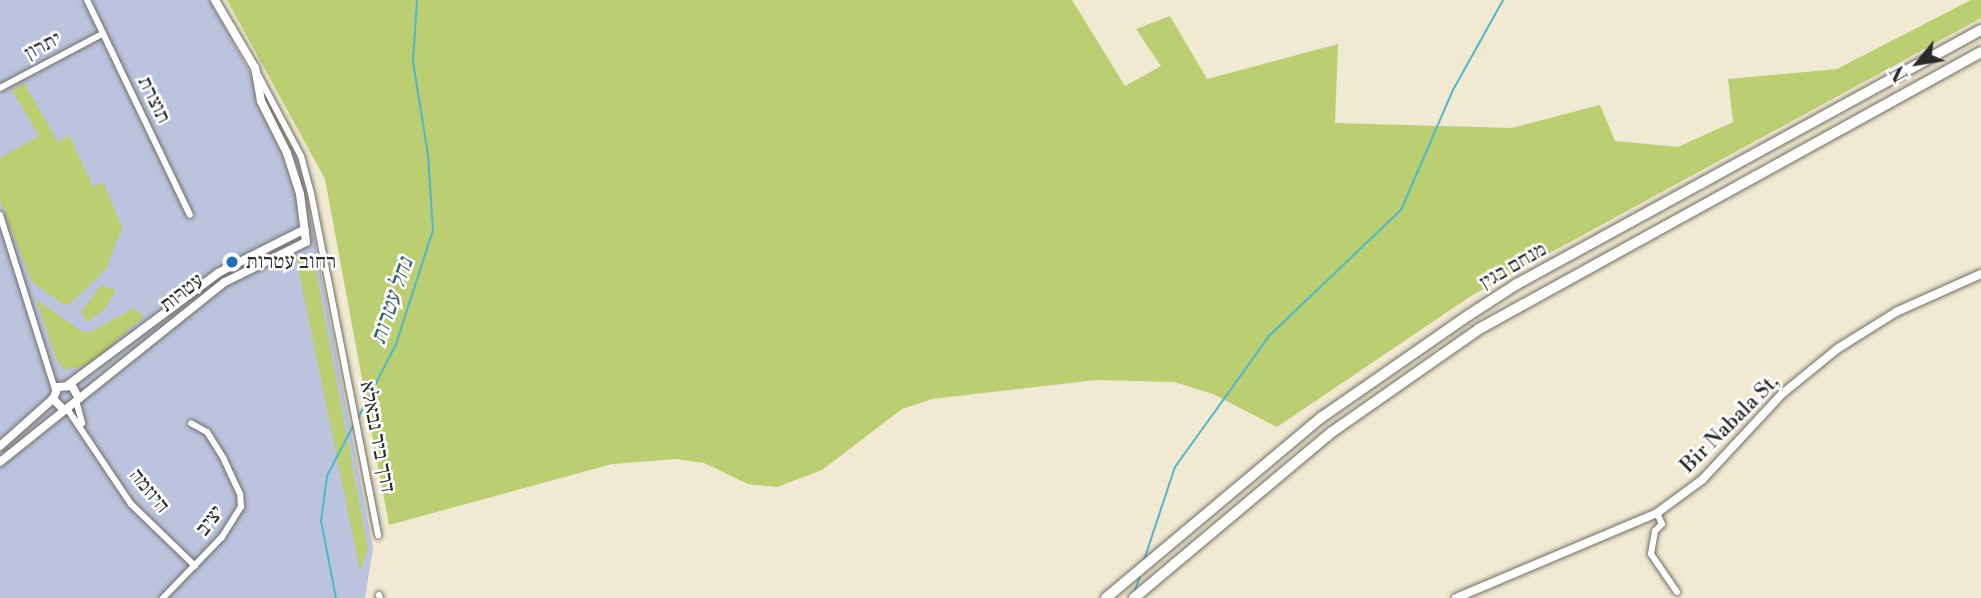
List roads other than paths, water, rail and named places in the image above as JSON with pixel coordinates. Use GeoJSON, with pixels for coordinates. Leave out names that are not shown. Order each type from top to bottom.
{"type":"FeatureCollection","features":[{"type":"Feature","properties":{"kind":"highway","name":"מנחם בגין"},"geometry":{"type":"LineString","coordinates":[[1106,598],[1322,417],[1469,315],[1517,284],[1981,30]]}},
{"type":"Feature","properties":{"kind":"highway","name":"מנחם בגין"},"geometry":{"type":"LineString","coordinates":[[1133,598],[1332,432],[1479,329],[1981,52]]}},
{"type":"Feature","properties":{"kind":"street","name":"תוצרת"},"geometry":{"type":"LineString","coordinates":[[87,0],[190,215]]}},
{"type":"Feature","properties":{"kind":"street"},"geometry":{"type":"LineString","coordinates":[[215,0],[255,68],[261,101],[287,153],[300,194],[305,229]]}},
{"type":"Feature","properties":{"kind":"street","name":"יתרון"},"geometry":{"type":"LineString","coordinates":[[0,88],[102,34]]}},
{"type":"Feature","properties":{"kind":"street","name":"דרך ביר נבאלא"},"geometry":{"type":"LineString","coordinates":[[255,68],[301,156],[311,193],[378,535]]}},
{"type":"Feature","properties":{"kind":"street"},"geometry":{"type":"LineString","coordinates":[[0,215],[55,389],[53,399],[0,446]]}},
{"type":"Feature","properties":{"kind":"street","name":"עטרות"},"geometry":{"type":"LineString","coordinates":[[55,389],[66,384],[218,273],[305,229]]}},
{"type":"Feature","properties":{"kind":"street","name":"עטרות"},"geometry":{"type":"LineString","coordinates":[[77,400],[225,282],[271,255],[302,246],[305,229]]}},
{"type":"Feature","properties":{"kind":"street","name":"Bir Nabala St,"},"geometry":{"type":"LineString","coordinates":[[1456,598],[1657,513],[1702,480],[1782,394],[1837,349],[1896,312],[1981,274]]}},
{"type":"Feature","properties":{"kind":"street"},"geometry":{"type":"LineString","coordinates":[[0,462],[77,400],[66,384],[51,371]]}},
{"type":"Feature","properties":{"kind":"street"},"geometry":{"type":"LineString","coordinates":[[53,399],[66,410]]}},
{"type":"Feature","properties":{"kind":"street","name":"היוזמה"},"geometry":{"type":"LineString","coordinates":[[77,400],[86,431]]}},
{"type":"Feature","properties":{"kind":"street","name":"היוזמה"},"geometry":{"type":"LineString","coordinates":[[66,410],[86,431],[131,504],[195,566]]}},
{"type":"Feature","properties":{"kind":"street","name":"יציב"},"geometry":{"type":"LineString","coordinates":[[163,598],[232,526],[241,501],[211,438],[191,424]]}},
{"type":"Feature","properties":{"kind":"street"},"geometry":{"type":"LineString","coordinates":[[1657,513],[1662,524],[1655,531],[1651,554],[1677,592]]}},
{"type":"Feature","properties":{"kind":"waterway","name":"נחל עטרות"},"geometry":{"type":"LineString","coordinates":[[358,418],[396,344],[433,230],[428,155],[413,61],[417,0]]}},
{"type":"Feature","properties":{"kind":"waterway"},"geometry":{"type":"LineString","coordinates":[[1144,560],[1175,467],[1270,335],[1401,210],[1453,90],[1503,0]]}},
{"type":"Feature","properties":{"kind":"waterway","name":"נחל עטרות"},"geometry":{"type":"LineString","coordinates":[[336,598],[321,521],[327,476],[353,426]]}},
{"type":"Feature","properties":{"kind":"waterway"},"geometry":{"type":"LineString","coordinates":[[1135,590],[1140,576]]}},
{"type":"Feature","properties":{"kind":"place","name":"רחוב עטרות"},"geometry":{"type":"Point","coordinates":[232,262]}}]}
